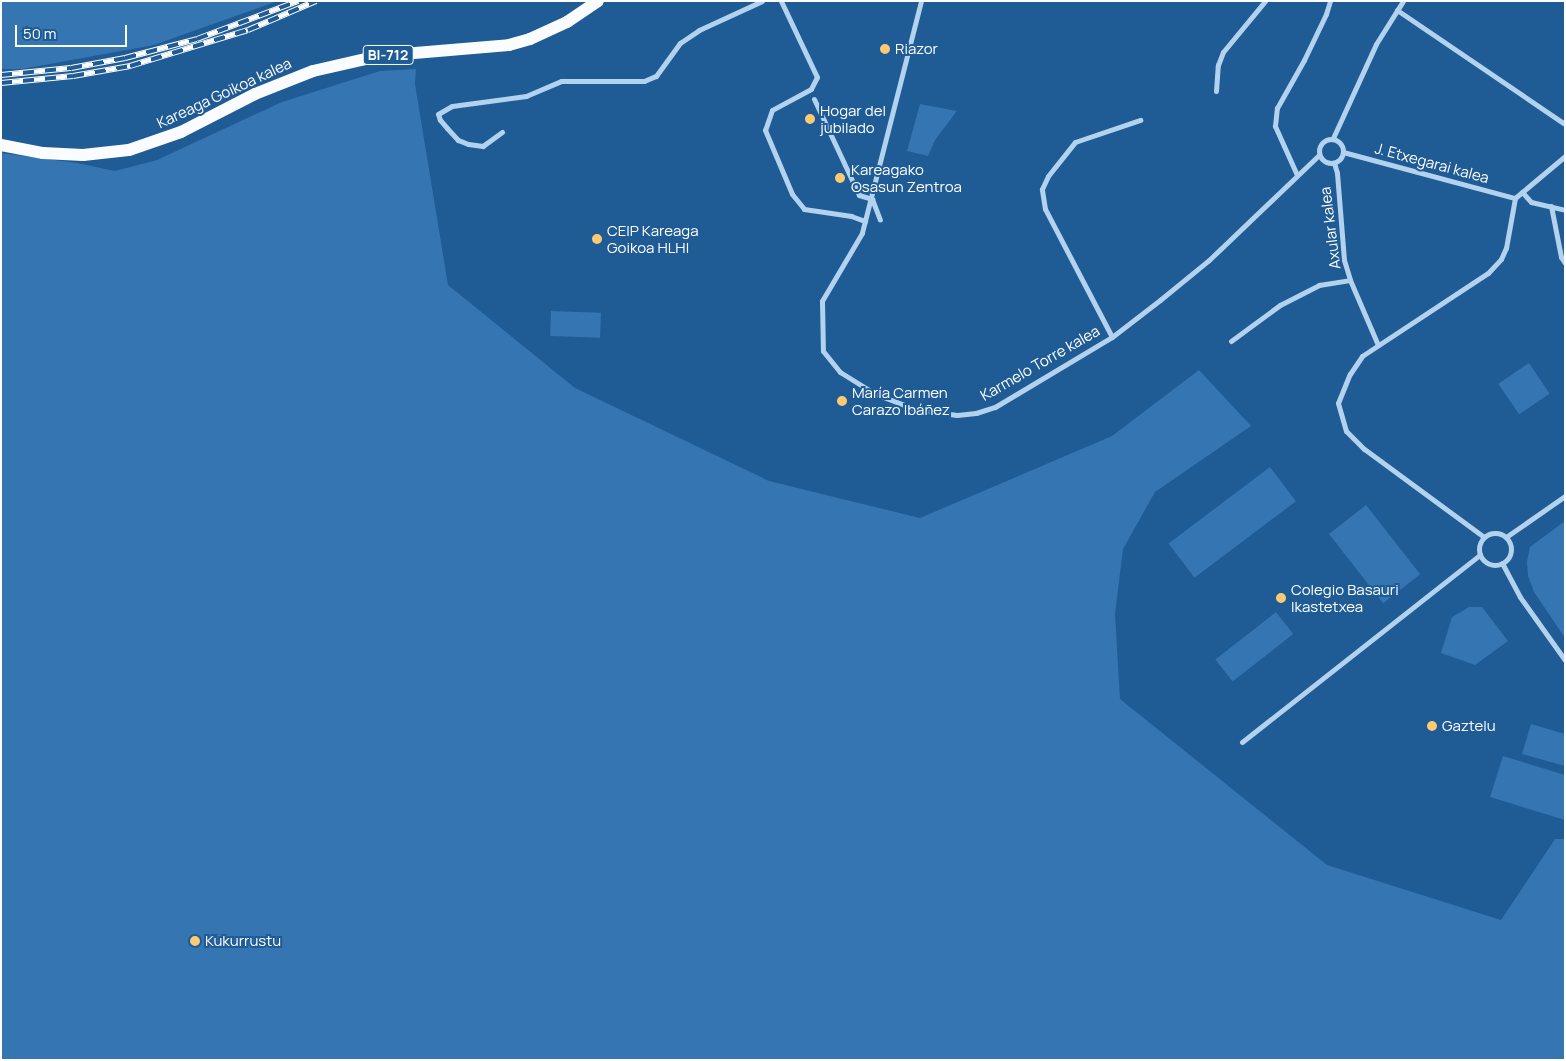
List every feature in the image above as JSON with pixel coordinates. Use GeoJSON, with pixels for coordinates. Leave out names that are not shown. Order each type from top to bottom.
{"type":"FeatureCollection","features":[{"type":"Feature","properties":{"kind":"main road","name":"Kareaga Goikoa kalea"},"geometry":{"type":"LineString","coordinates":[[1,146],[43,153],[83,155],[128,150],[181,132],[255,94],[313,71],[379,56],[509,44],[530,39],[567,22],[598,1]]}},
{"type":"Feature","properties":{"kind":"street"},"geometry":{"type":"LineString","coordinates":[[502,132],[483,146],[468,144],[458,140],[440,120],[438,114],[452,106],[526,96],[561,81],[644,81],[656,76],[680,43],[699,30],[762,1]]}},
{"type":"Feature","properties":{"kind":"street"},"geometry":{"type":"LineString","coordinates":[[781,1],[817,77],[811,90],[772,110],[765,130],[792,194],[804,209],[851,216],[865,221]]}},
{"type":"Feature","properties":{"kind":"street","name":"Karmelo Torre kalea"},"geometry":{"type":"LineString","coordinates":[[921,1],[862,233],[822,301],[822,351],[840,372],[873,393],[916,408],[957,415],[976,413],[995,407],[1112,336],[1209,260],[1320,155]]}},
{"type":"Feature","properties":{"kind":"street"},"geometry":{"type":"LineString","coordinates":[[1216,91],[1218,65],[1223,52],[1265,1]]}},
{"type":"Feature","properties":{"kind":"street"},"geometry":{"type":"LineString","coordinates":[[1298,175],[1275,126],[1277,108],[1304,60],[1326,14],[1330,1]]}},
{"type":"Feature","properties":{"kind":"street"},"geometry":{"type":"LineString","coordinates":[[1333,138],[1340,142],[1344,152],[1340,159],[1334,163],[1327,162],[1320,155],[1322,143],[1333,138],[1376,44],[1403,1]]}},
{"type":"Feature","properties":{"kind":"street"},"geometry":{"type":"LineString","coordinates":[[1397,10],[1565,124]]}},
{"type":"Feature","properties":{"kind":"street"},"geometry":{"type":"LineString","coordinates":[[814,99],[859,195],[872,199],[880,220]]}},
{"type":"Feature","properties":{"kind":"street"},"geometry":{"type":"LineString","coordinates":[[1112,336],[1045,209],[1042,189],[1048,176],[1075,142],[1140,120]]}},
{"type":"Feature","properties":{"kind":"street","name":"J. Etxegarai kalea"},"geometry":{"type":"LineString","coordinates":[[1344,152],[1515,198]]}},
{"type":"Feature","properties":{"kind":"street"},"geometry":{"type":"LineString","coordinates":[[1484,537],[1364,449],[1346,431],[1338,403],[1350,374],[1362,356],[1473,283],[1501,259],[1506,248],[1515,198],[1565,156]]}},
{"type":"Feature","properties":{"kind":"street","name":"Axular kalea"},"geometry":{"type":"LineString","coordinates":[[1334,163],[1337,173],[1344,260],[1350,280],[1378,345]]}},
{"type":"Feature","properties":{"kind":"street"},"geometry":{"type":"LineString","coordinates":[[1522,192],[1531,202],[1565,210]]}},
{"type":"Feature","properties":{"kind":"street"},"geometry":{"type":"LineString","coordinates":[[1551,206],[1561,257],[1565,263]]}},
{"type":"Feature","properties":{"kind":"street"},"geometry":{"type":"LineString","coordinates":[[1231,341],[1280,305],[1319,285],[1350,280]]}},
{"type":"Feature","properties":{"kind":"street"},"geometry":{"type":"LineString","coordinates":[[1506,537],[1565,496]]}},
{"type":"Feature","properties":{"kind":"street"},"geometry":{"type":"LineString","coordinates":[[1498,533],[1506,537],[1511,551],[1502,563],[1487,563],[1480,555],[1480,545],[1484,537],[1498,533]]}},
{"type":"Feature","properties":{"kind":"street"},"geometry":{"type":"LineString","coordinates":[[1242,742],[1480,555]]}},
{"type":"Feature","properties":{"kind":"street"},"geometry":{"type":"LineString","coordinates":[[1502,563],[1520,598],[1565,660]]}},
{"type":"Feature","properties":{"kind":"shaded area"},"geometry":{"type":"Polygon","coordinates":[[[1,1],[278,1],[154,45],[22,69],[1,69],[1,1]]]}},
{"type":"Feature","properties":{"kind":"shaded area"},"geometry":{"type":"Polygon","coordinates":[[[416,69],[415,84],[448,285],[575,388],[769,481],[920,518],[1112,436],[1199,370],[1251,426],[1155,492],[1123,549],[1115,614],[1120,699],[1327,865],[1501,920],[1555,839],[1565,839],[1565,1060],[1,1060],[1,153],[77,163],[115,171],[157,160],[282,102],[380,71],[416,69]]]}},
{"type":"Feature","properties":{"kind":"shaded area"},"geometry":{"type":"Polygon","coordinates":[[[920,104],[957,111],[935,140],[928,156],[907,151],[920,104]]]}},
{"type":"Feature","properties":{"kind":"shaded area"},"geometry":{"type":"Polygon","coordinates":[[[551,311],[601,313],[600,338],[550,336],[551,311]]]}},
{"type":"Feature","properties":{"kind":"shaded area"},"geometry":{"type":"Polygon","coordinates":[[[1529,363],[1550,394],[1519,414],[1498,384],[1529,363]]]}},
{"type":"Feature","properties":{"kind":"shaded area"},"geometry":{"type":"Polygon","coordinates":[[[1270,467],[1296,501],[1194,578],[1169,543],[1270,467]]]}},
{"type":"Feature","properties":{"kind":"shaded area"},"geometry":{"type":"Polygon","coordinates":[[[1366,505],[1420,574],[1383,603],[1329,534],[1366,505]]]}},
{"type":"Feature","properties":{"kind":"shaded area"},"geometry":{"type":"Polygon","coordinates":[[[1565,521],[1565,638],[1534,592],[1528,576],[1527,562],[1530,547],[1565,521]]]}},
{"type":"Feature","properties":{"kind":"shaded area"},"geometry":{"type":"Polygon","coordinates":[[[1469,607],[1482,607],[1508,641],[1475,665],[1441,653],[1452,617],[1469,607]]]}},
{"type":"Feature","properties":{"kind":"shaded area"},"geometry":{"type":"Polygon","coordinates":[[[1276,612],[1293,634],[1233,681],[1215,659],[1276,612]]]}},
{"type":"Feature","properties":{"kind":"shaded area"},"geometry":{"type":"Polygon","coordinates":[[[1531,724],[1565,734],[1565,766],[1522,754],[1531,724]]]}},
{"type":"Feature","properties":{"kind":"shaded area"},"geometry":{"type":"Polygon","coordinates":[[[1503,756],[1565,775],[1565,820],[1490,797],[1503,756]]]}},
{"type":"Feature","properties":{"kind":"railway"},"geometry":{"type":"LineString","coordinates":[[1,75],[71,68],[125,58],[197,39],[298,1]]}},
{"type":"Feature","properties":{"kind":"railway"},"geometry":{"type":"LineString","coordinates":[[1,83],[73,76],[130,66],[248,30],[316,1]]}},
{"type":"Feature","properties":{"kind":"place","name":"Riazor"},"geometry":{"type":"Point","coordinates":[885,49]}},
{"type":"Feature","properties":{"kind":"place","name":"Hogar del jubilado"},"geometry":{"type":"Point","coordinates":[810,119]}},
{"type":"Feature","properties":{"kind":"place","name":"Kareagako Osasun Zentroa"},"geometry":{"type":"Point","coordinates":[840,178]}},
{"type":"Feature","properties":{"kind":"place","name":"CEIP Kareaga Goikoa HLHI"},"geometry":{"type":"Point","coordinates":[597,239]}},
{"type":"Feature","properties":{"kind":"place","name":"María Carmen Carazo Ibáñez"},"geometry":{"type":"Point","coordinates":[842,401]}},
{"type":"Feature","properties":{"kind":"place","name":"Colegio Basauri Ikastetxea"},"geometry":{"type":"Point","coordinates":[1281,598]}},
{"type":"Feature","properties":{"kind":"place","name":"Gaztelu"},"geometry":{"type":"Point","coordinates":[1432,726]}},
{"type":"Feature","properties":{"kind":"place","name":"Kukurrustu"},"geometry":{"type":"Point","coordinates":[195,941]}}]}
